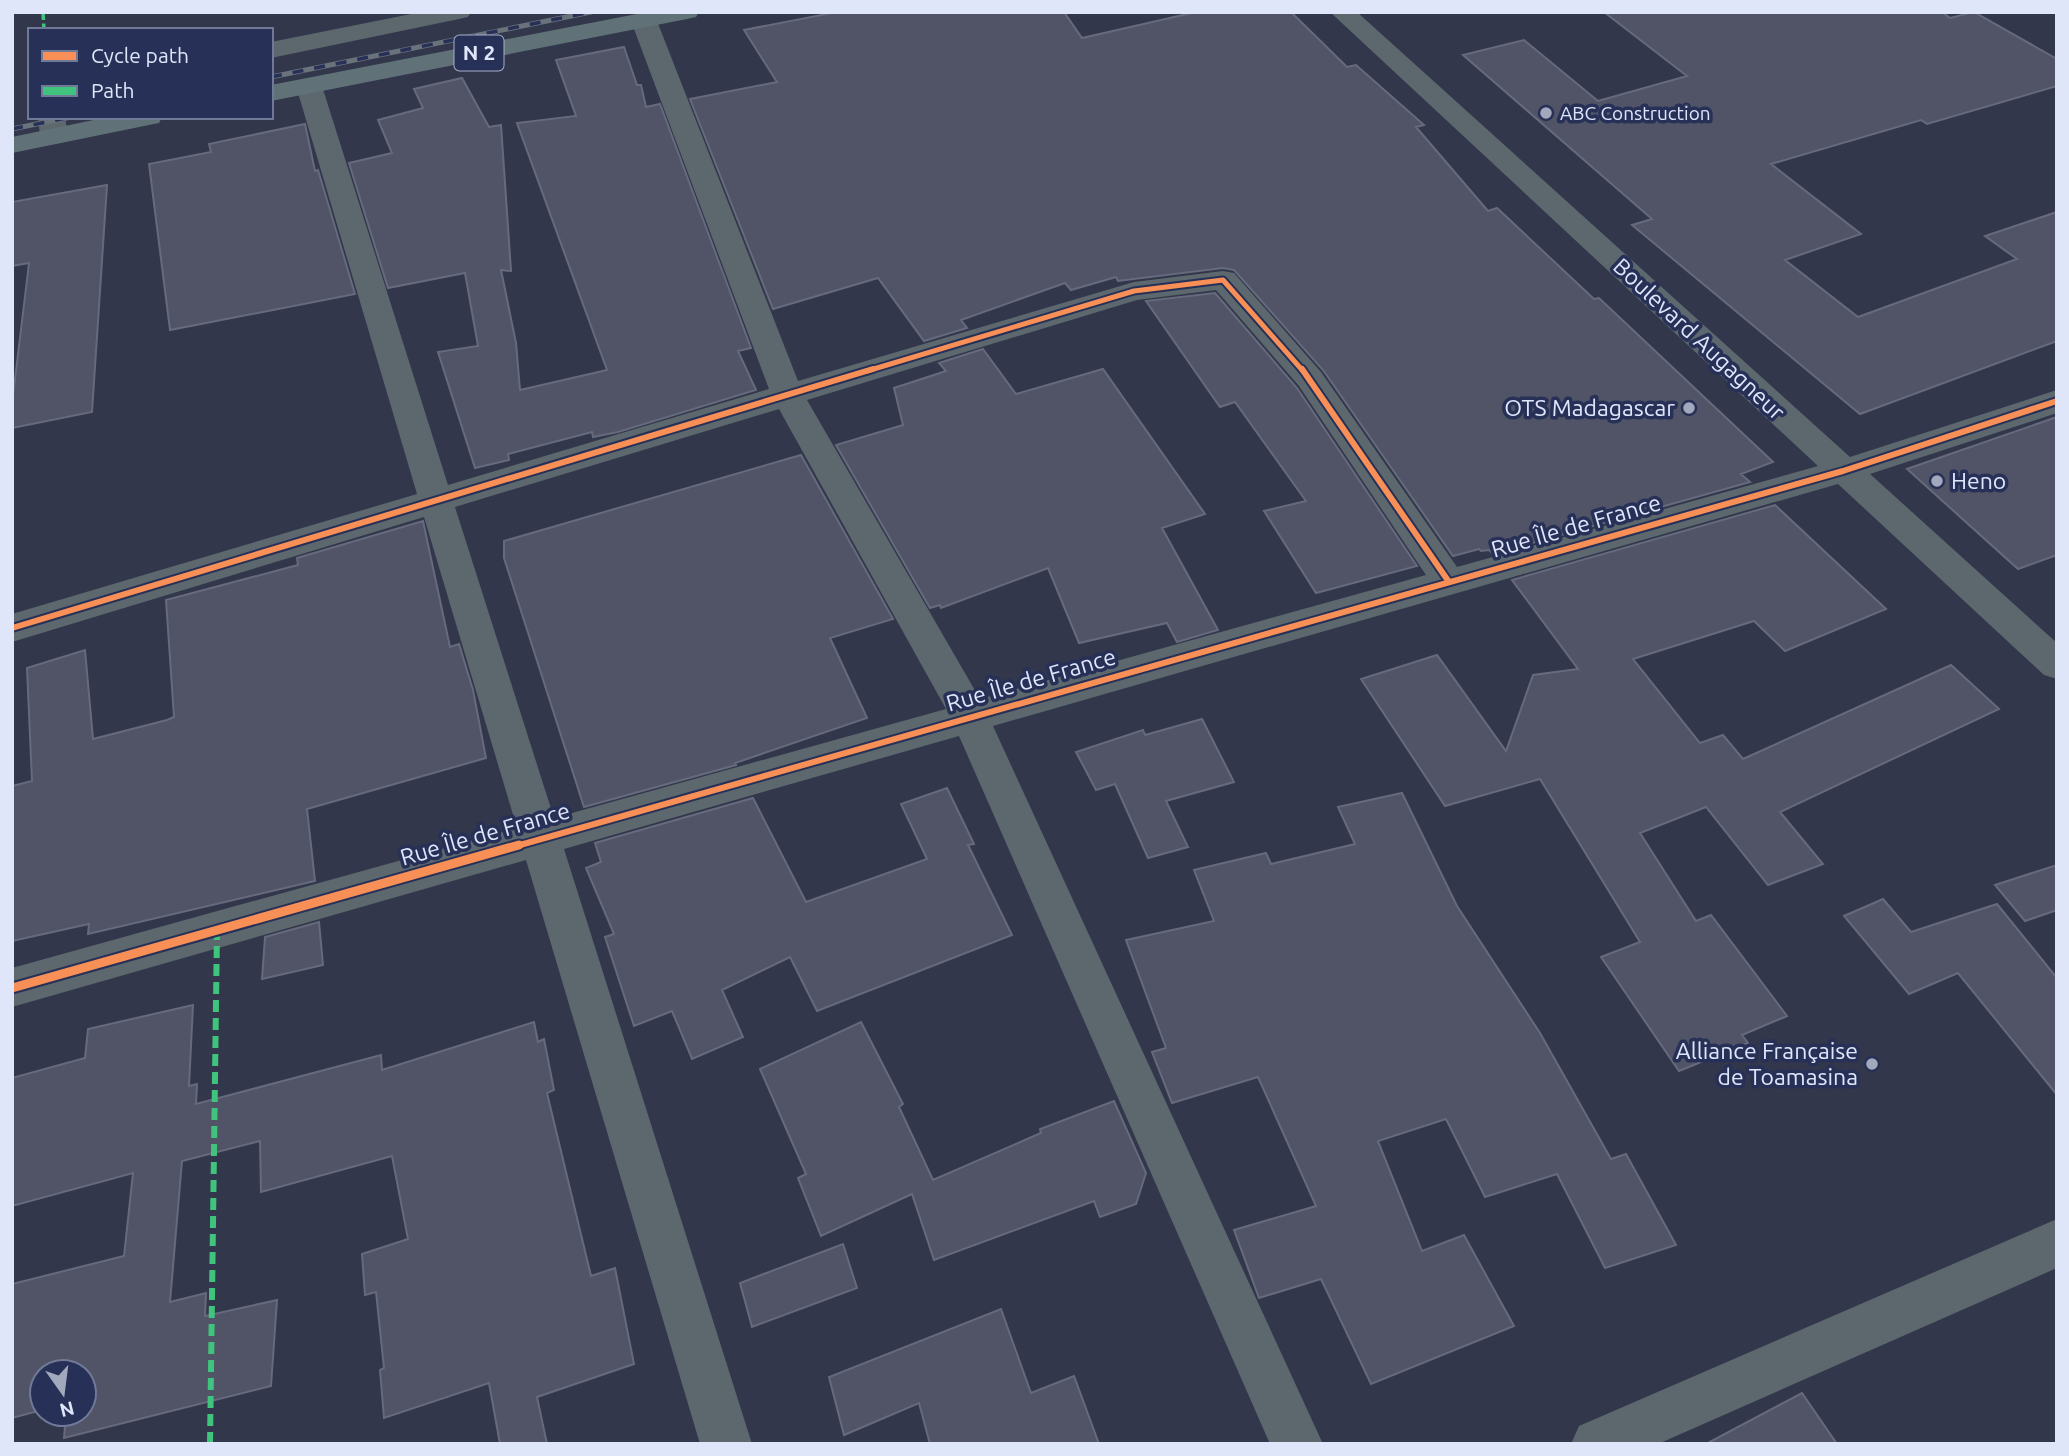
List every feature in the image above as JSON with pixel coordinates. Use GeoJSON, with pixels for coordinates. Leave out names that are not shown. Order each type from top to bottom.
{"type":"FeatureCollection","features":[{"type":"Feature","properties":{"kind":"main road","name":"N 2"},"geometry":{"type":"LineString","coordinates":[[273,93],[687,12]]}},
{"type":"Feature","properties":{"kind":"main road"},"geometry":{"type":"LineString","coordinates":[[12,145],[53,127],[130,119]]}},
{"type":"Feature","properties":{"kind":"street"},"geometry":{"type":"LineString","coordinates":[[273,50],[459,12]]}},
{"type":"Feature","properties":{"kind":"street","name":"Boulevard Augagneur"},"geometry":{"type":"LineString","coordinates":[[1342,12],[2057,665]]}},
{"type":"Feature","properties":{"kind":"street"},"geometry":{"type":"LineString","coordinates":[[644,21],[788,396],[970,718],[1297,1444]]}},
{"type":"Feature","properties":{"kind":"street"},"geometry":{"type":"LineString","coordinates":[[309,86],[726,1444]]}},
{"type":"Feature","properties":{"kind":"street"},"geometry":{"type":"LineString","coordinates":[[12,628],[1134,291],[1223,280],[1310,379],[1449,582]]}},
{"type":"Feature","properties":{"kind":"street","name":"Rue Île de France"},"geometry":{"type":"LineString","coordinates":[[12,988],[1843,471],[2057,401]]}},
{"type":"Feature","properties":{"kind":"street"},"geometry":{"type":"LineString","coordinates":[[1597,1444],[2057,1243]]}},
{"type":"Feature","properties":{"kind":"building"},"geometry":{"type":"Polygon","coordinates":[[[837,12],[1064,12],[1082,38],[1196,12],[1291,12],[1347,67],[1356,65],[1424,125],[1416,127],[1488,211],[1497,208],[1594,299],[1599,298],[1773,462],[1741,474],[1750,482],[1493,554],[1489,550],[1479,549],[1453,556],[1323,370],[1234,270],[1223,268],[1118,281],[1116,277],[1071,290],[1065,283],[961,320],[967,328],[924,341],[878,278],[773,309],[690,99],[777,82],[744,30],[837,12]]]}},
{"type":"Feature","properties":{"kind":"building"},"geometry":{"type":"Polygon","coordinates":[[[1604,12],[1942,12],[1950,18],[1974,12],[2057,59],[2057,86],[1927,124],[1921,120],[1771,164],[1861,234],[1785,260],[1858,317],[2017,259],[1985,236],[2057,212],[2057,341],[1860,414],[1632,225],[1652,219],[1463,55],[1524,40],[1598,101],[1687,76],[1604,12]]]}},
{"type":"Feature","properties":{"kind":"building"},"geometry":{"type":"Polygon","coordinates":[[[624,47],[637,85],[641,85],[646,107],[660,104],[751,348],[738,351],[756,390],[618,432],[593,437],[592,432],[508,454],[509,460],[475,468],[438,352],[478,346],[465,273],[388,288],[349,163],[392,153],[378,120],[423,108],[414,89],[462,78],[489,127],[501,125],[511,271],[501,270],[516,343],[520,390],[607,370],[517,123],[576,116],[556,60],[624,47]]]}},
{"type":"Feature","properties":{"kind":"building"},"geometry":{"type":"Polygon","coordinates":[[[305,124],[315,171],[318,170],[355,294],[170,330],[149,164],[211,152],[209,144],[305,124]]]}},
{"type":"Feature","properties":{"kind":"building"},"geometry":{"type":"Polygon","coordinates":[[[107,185],[92,412],[12,428],[12,404],[29,263],[12,266],[12,202],[107,185]]]}},
{"type":"Feature","properties":{"kind":"building"},"geometry":{"type":"Polygon","coordinates":[[[1215,293],[1297,388],[1417,566],[1316,593],[1264,511],[1306,501],[1235,402],[1220,407],[1146,301],[1215,293]]]}},
{"type":"Feature","properties":{"kind":"building"},"geometry":{"type":"Polygon","coordinates":[[[983,349],[1016,394],[1103,369],[1205,514],[1162,528],[1218,630],[1177,642],[1167,623],[1079,643],[1048,568],[941,608],[940,605],[930,608],[836,445],[903,425],[894,388],[946,371],[939,363],[983,349]]]}},
{"type":"Feature","properties":{"kind":"building"},"geometry":{"type":"Polygon","coordinates":[[[2057,417],[2057,555],[2018,569],[1907,469],[2057,417]]]}},
{"type":"Feature","properties":{"kind":"building"},"geometry":{"type":"Polygon","coordinates":[[[801,455],[893,619],[830,638],[867,718],[735,763],[736,765],[584,807],[504,558],[504,541],[801,455]]]}},
{"type":"Feature","properties":{"kind":"building"},"geometry":{"type":"Polygon","coordinates":[[[1775,505],[1886,609],[1785,651],[1754,621],[1633,659],[1700,743],[1723,735],[1743,759],[1951,665],[1999,709],[1780,812],[1823,864],[1768,885],[1706,807],[1640,833],[1696,921],[1711,915],[1787,1016],[1742,1035],[1748,1043],[1679,1071],[1601,957],[1640,942],[1540,779],[1445,806],[1361,679],[1437,655],[1506,751],[1533,675],[1578,669],[1512,580],[1775,505]]]}},
{"type":"Feature","properties":{"kind":"building"},"geometry":{"type":"Polygon","coordinates":[[[423,521],[450,647],[459,644],[473,690],[486,758],[307,809],[315,881],[88,934],[89,924],[12,941],[12,786],[32,781],[27,668],[85,650],[93,739],[167,720],[174,717],[166,600],[298,565],[297,558],[423,521]]]}},
{"type":"Feature","properties":{"kind":"building"},"geometry":{"type":"Polygon","coordinates":[[[1202,719],[1234,782],[1166,801],[1188,847],[1148,858],[1115,784],[1096,790],[1076,752],[1143,730],[1145,735],[1202,719]]]}},
{"type":"Feature","properties":{"kind":"building"},"geometry":{"type":"Polygon","coordinates":[[[947,788],[974,844],[968,845],[1012,935],[817,1011],[790,957],[722,990],[743,1037],[692,1059],[672,1011],[634,1026],[605,937],[614,934],[586,868],[601,862],[595,843],[753,798],[806,902],[927,859],[901,804],[947,788]]]}},
{"type":"Feature","properties":{"kind":"building"},"geometry":{"type":"Polygon","coordinates":[[[1402,793],[1457,906],[1540,1033],[1611,1159],[1626,1154],[1676,1245],[1605,1268],[1557,1174],[1485,1197],[1446,1119],[1378,1141],[1422,1251],[1464,1235],[1514,1326],[1371,1384],[1321,1279],[1259,1298],[1234,1230],[1316,1206],[1258,1077],[1172,1103],[1152,1052],[1166,1048],[1126,940],[1214,921],[1194,870],[1266,853],[1271,864],[1355,844],[1338,807],[1402,793]]]}},
{"type":"Feature","properties":{"kind":"building"},"geometry":{"type":"Polygon","coordinates":[[[2057,865],[2057,910],[2025,921],[1995,885],[2057,865]]]}},
{"type":"Feature","properties":{"kind":"building"},"geometry":{"type":"Polygon","coordinates":[[[1883,899],[1911,932],[1997,904],[2057,978],[2057,1095],[1958,973],[1909,994],[1844,916],[1883,899]]]}},
{"type":"Feature","properties":{"kind":"building"},"geometry":{"type":"Polygon","coordinates":[[[319,922],[323,965],[262,979],[265,937],[319,922]]]}},
{"type":"Feature","properties":{"kind":"building"},"geometry":{"type":"Polygon","coordinates":[[[193,1005],[189,1086],[197,1084],[196,1104],[381,1055],[382,1070],[534,1022],[538,1042],[544,1039],[554,1090],[547,1093],[591,1276],[615,1268],[634,1364],[537,1397],[547,1444],[500,1444],[489,1383],[384,1418],[380,1370],[384,1368],[376,1292],[365,1295],[362,1254],[408,1239],[392,1156],[261,1192],[260,1141],[182,1161],[170,1302],[206,1293],[205,1316],[277,1300],[271,1386],[64,1438],[65,1428],[98,1428],[98,1358],[28,1358],[28,1414],[12,1418],[12,1284],[124,1256],[133,1173],[12,1206],[12,1078],[85,1058],[88,1029],[193,1005]]]}},
{"type":"Feature","properties":{"kind":"building"},"geometry":{"type":"Polygon","coordinates":[[[861,1022],[903,1104],[899,1107],[933,1180],[1041,1133],[1040,1129],[1114,1101],[1146,1173],[1136,1204],[1100,1217],[1094,1201],[934,1260],[912,1194],[821,1236],[798,1178],[806,1174],[760,1069],[861,1022]]]}},
{"type":"Feature","properties":{"kind":"building"},"geometry":{"type":"Polygon","coordinates":[[[843,1244],[857,1288],[752,1327],[740,1283],[843,1244]]]}},
{"type":"Feature","properties":{"kind":"building"},"geometry":{"type":"Polygon","coordinates":[[[1001,1309],[1031,1393],[1074,1376],[1099,1444],[930,1444],[919,1403],[844,1435],[829,1377],[1001,1309]]]}},
{"type":"Feature","properties":{"kind":"building"},"geometry":{"type":"Polygon","coordinates":[[[1802,1393],[1837,1444],[1706,1444],[1802,1393]]]}},
{"type":"Feature","properties":{"kind":"railway"},"geometry":{"type":"LineString","coordinates":[[273,77],[591,12]]}},
{"type":"Feature","properties":{"kind":"railway"},"geometry":{"type":"LineString","coordinates":[[12,129],[61,119]]}},
{"type":"Feature","properties":{"kind":"marked path"},"geometry":{"type":"LineString","coordinates":[[43,12],[44,28]]}},
{"type":"Feature","properties":{"kind":"marked path"},"geometry":{"type":"LineString","coordinates":[[210,1444],[217,930]]}},
{"type":"Feature","properties":{"kind":"cycle path"},"geometry":{"type":"LineString","coordinates":[[12,628],[1134,291],[1223,280],[1310,379],[1449,582]]}},
{"type":"Feature","properties":{"kind":"cycle path"},"geometry":{"type":"LineString","coordinates":[[12,988],[1843,471],[2057,401]]}},
{"type":"Feature","properties":{"kind":"place","name":"ABC Construction"},"geometry":{"type":"Point","coordinates":[1546,113]}},
{"type":"Feature","properties":{"kind":"place","name":"OTS Madagascar"},"geometry":{"type":"Point","coordinates":[1689,408]}},
{"type":"Feature","properties":{"kind":"place","name":"Heno"},"geometry":{"type":"Point","coordinates":[1937,481]}},
{"type":"Feature","properties":{"kind":"place","name":"Alliance Française de Toamasina"},"geometry":{"type":"Point","coordinates":[1872,1064]}}]}
